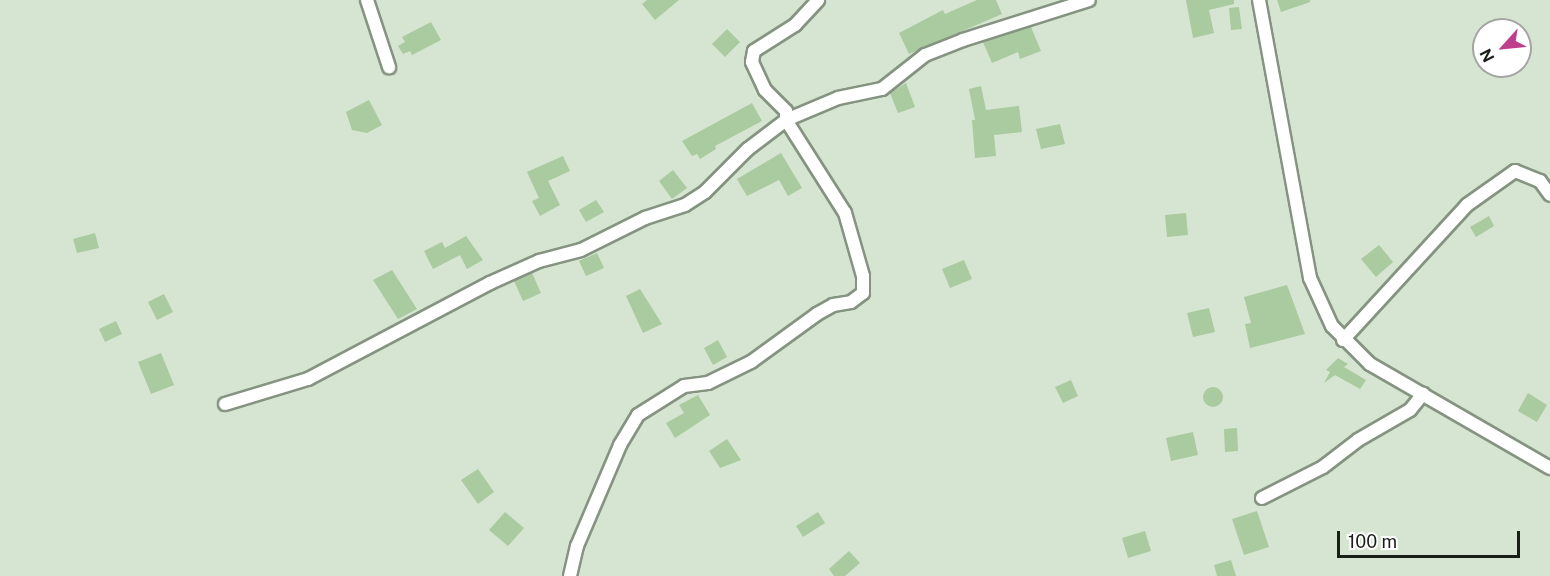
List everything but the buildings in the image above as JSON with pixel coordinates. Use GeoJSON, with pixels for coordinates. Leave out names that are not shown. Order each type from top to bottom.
{"type":"FeatureCollection","features":[{"type":"Feature","properties":{"kind":"street"},"geometry":{"type":"LineString","coordinates":[[367,0],[389,67]]}},
{"type":"Feature","properties":{"kind":"street"},"geometry":{"type":"LineString","coordinates":[[570,576],[577,546],[620,445],[638,415],[684,386],[708,383],[751,362],[816,314],[833,305],[851,302],[862,293],[863,276],[845,213],[786,120],[786,111],[765,90],[754,67],[754,51],[795,25],[818,0]]}},
{"type":"Feature","properties":{"kind":"street"},"geometry":{"type":"LineString","coordinates":[[225,404],[308,379],[490,283],[539,261],[581,250],[645,218],[685,205],[705,192],[748,149],[786,120],[838,98],[882,89],[925,55],[963,40],[1089,0]]}},
{"type":"Feature","properties":{"kind":"street"},"geometry":{"type":"LineString","coordinates":[[1259,0],[1310,279],[1317,298],[1343,340],[1359,356],[1550,468]]}},
{"type":"Feature","properties":{"kind":"street"},"geometry":{"type":"LineString","coordinates":[[1343,340],[1467,205],[1515,171],[1540,181],[1550,195]]}},
{"type":"Feature","properties":{"kind":"street"},"geometry":{"type":"LineString","coordinates":[[1262,498],[1323,467],[1358,440],[1410,410],[1422,394]]}}]}
